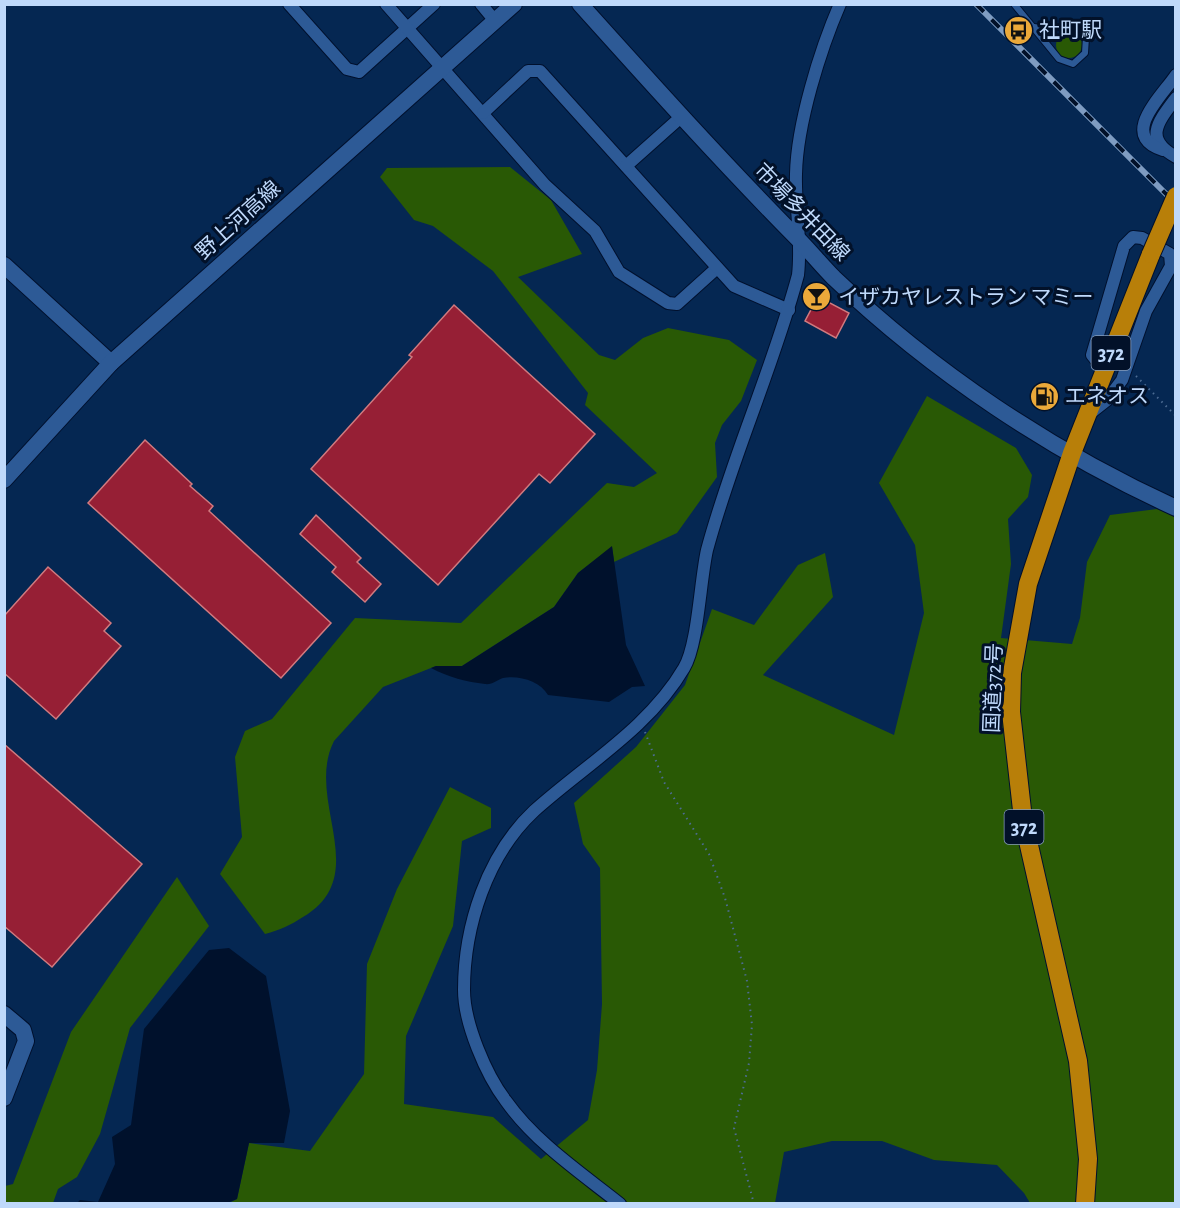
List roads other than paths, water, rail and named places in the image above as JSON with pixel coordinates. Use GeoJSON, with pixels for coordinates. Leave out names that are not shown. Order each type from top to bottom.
{"type":"FeatureCollection","features":[{"type":"Feature","properties":{"kind":"highway","name":"国道372号"},"geometry":{"type":"LineString","coordinates":[[1085,1203],[1088,1159],[1078,1061],[1023,819],[1011,712],[1016,642],[1028,584],[1072,453],[1176,196]]}},
{"type":"Feature","properties":{"kind":"main road","name":"野上河高線"},"geometry":{"type":"LineString","coordinates":[[4,480],[111,363],[514,4]]}},
{"type":"Feature","properties":{"kind":"main road","name":"市場多井田線"},"geometry":{"type":"LineString","coordinates":[[580,4],[681,117],[833,277],[910,343],[986,401],[1072,453],[1176,508]]}},
{"type":"Feature","properties":{"kind":"main road"},"geometry":{"type":"LineString","coordinates":[[4,265],[111,363]]}},
{"type":"Feature","properties":{"kind":"main road"},"geometry":{"type":"LineString","coordinates":[[4,1014],[26,1036],[4,1098]]}},
{"type":"Feature","properties":{"kind":"street"},"geometry":{"type":"LineString","coordinates":[[290,4],[347,69],[358,72],[434,4]]}},
{"type":"Feature","properties":{"kind":"street"},"geometry":{"type":"LineString","coordinates":[[386,4],[545,185],[595,231],[619,272],[668,303],[677,304],[717,268]]}},
{"type":"Feature","properties":{"kind":"street"},"geometry":{"type":"LineString","coordinates":[[482,4],[495,21]]}},
{"type":"Feature","properties":{"kind":"street"},"geometry":{"type":"LineString","coordinates":[[620,1203],[544,1142],[506,1101],[474,1035],[464,990],[471,926],[491,869],[504,845],[533,813],[642,720],[679,675],[688,658],[708,550],[739,451],[789,310],[798,275],[801,242],[796,196],[800,134],[840,4]]}},
{"type":"Feature","properties":{"kind":"street"},"geometry":{"type":"LineString","coordinates":[[483,113],[528,70],[540,71],[734,286],[789,310]]}},
{"type":"Feature","properties":{"kind":"street"},"geometry":{"type":"LineString","coordinates":[[1176,75],[1145,117],[1143,126],[1146,138],[1156,148],[1176,157]]}},
{"type":"Feature","properties":{"kind":"street"},"geometry":{"type":"LineString","coordinates":[[1163,150],[1155,133],[1158,124],[1176,98]]}},
{"type":"Feature","properties":{"kind":"street"},"geometry":{"type":"LineString","coordinates":[[626,166],[681,117]]}},
{"type":"Feature","properties":{"kind":"street"},"geometry":{"type":"LineString","coordinates":[[1086,417],[1107,400],[1128,367],[1146,311],[1171,266],[1170,254],[1137,237],[1128,240],[1124,246],[1092,355],[1104,370]]}},
{"type":"Feature","properties":{"kind":"lane"},"geometry":{"type":"LineString","coordinates":[[1014,4],[1064,62],[1077,63],[1085,53],[1086,37],[1078,29],[1064,25],[1047,30],[1035,27]]}},
{"type":"Feature","properties":{"kind":"water"},"geometry":{"type":"Polygon","coordinates":[[[612,546],[626,645],[645,686],[632,687],[609,702],[548,695],[540,686],[522,678],[509,677],[485,684],[458,679],[431,668],[462,666],[554,607],[578,573],[612,546]]]}},
{"type":"Feature","properties":{"kind":"water"},"geometry":{"type":"Polygon","coordinates":[[[229,948],[266,976],[290,1111],[284,1143],[249,1143],[237,1199],[227,1203],[77,1203],[80,1200],[98,1202],[115,1164],[112,1137],[131,1125],[144,1029],[209,950],[229,948]]]}},
{"type":"Feature","properties":{"kind":"railway"},"geometry":{"type":"LineString","coordinates":[[976,4],[1176,204]]}},
{"type":"Feature","properties":{"kind":"place","name":"社町駅"},"geometry":{"type":"Point","coordinates":[1018,30]}},
{"type":"Feature","properties":{"kind":"place","name":"イザカヤレストラン マミー"},"geometry":{"type":"Point","coordinates":[817,297]}},
{"type":"Feature","properties":{"kind":"place","name":"エネオス"},"geometry":{"type":"Point","coordinates":[1044,396]}}]}
